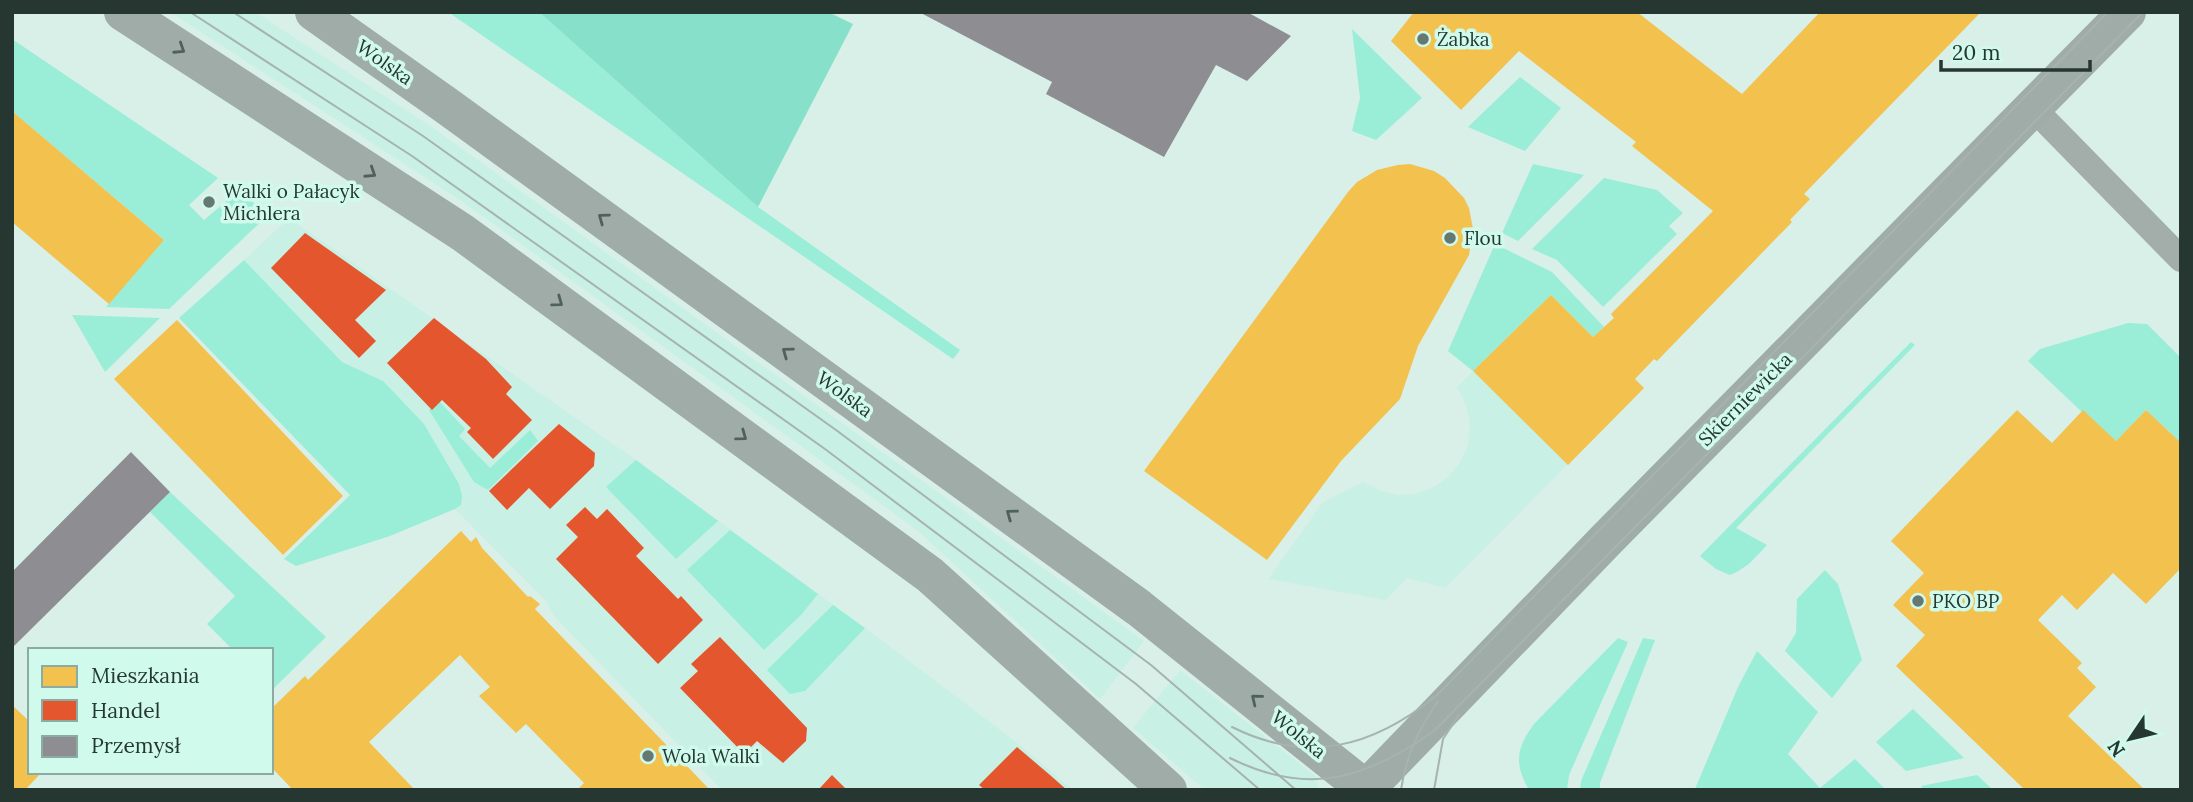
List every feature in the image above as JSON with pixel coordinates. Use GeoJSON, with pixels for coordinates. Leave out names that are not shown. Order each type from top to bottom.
{"type":"FeatureCollection","features":[{"type":"Feature","properties":{"kind":"main road"},"geometry":{"type":"LineString","coordinates":[[123,12],[463,233],[919,566],[1168,790]]}},
{"type":"Feature","properties":{"kind":"main road","name":"Wolska"},"geometry":{"type":"LineString","coordinates":[[314,12],[1139,607],[1366,789]]}},
{"type":"Feature","properties":{"kind":"main road","name":"Skierniewicka"},"geometry":{"type":"LineString","coordinates":[[1366,789],[1606,540],[2127,12]]}},
{"type":"Feature","properties":{"kind":"lane"},"geometry":{"type":"LineString","coordinates":[[2033,108],[2181,259]]}},
{"type":"Feature","properties":{"kind":"shaded area"},"geometry":{"type":"Polygon","coordinates":[[[170,12],[255,12],[432,127],[1144,641],[1100,699],[917,530],[460,200],[170,12]]]}},
{"type":"Feature","properties":{"kind":"shaded area"},"geometry":{"type":"Polygon","coordinates":[[[1772,153],[1808,190],[1804,194],[1810,199],[1790,219],[1792,222],[1657,361],[1654,359],[1635,379],[1644,388],[1445,588],[1407,578],[1386,600],[1268,579],[1323,502],[1363,482],[1397,495],[1415,494],[1432,488],[1447,478],[1460,463],[1468,445],[1470,425],[1466,405],[1457,387],[1551,295],[1594,337],[1614,318],[1611,314],[1772,153]]]}},
{"type":"Feature","properties":{"kind":"shaded area"},"geometry":{"type":"Polygon","coordinates":[[[289,218],[636,460],[1020,745],[1073,790],[722,790],[554,616],[547,602],[455,509],[461,505],[383,381],[342,362],[244,260],[289,218]]]}},
{"type":"Feature","properties":{"kind":"shaded area"},"geometry":{"type":"Polygon","coordinates":[[[1180,670],[1318,778],[1317,790],[1205,790],[1133,728],[1180,670]]]}},
{"type":"Feature","properties":{"kind":"green space"},"geometry":{"type":"Polygon","coordinates":[[[448,12],[539,12],[758,207],[960,350],[953,359],[448,12]]]}},
{"type":"Feature","properties":{"kind":"green space"},"geometry":{"type":"Polygon","coordinates":[[[539,12],[828,12],[853,24],[758,207],[539,12]]]}},
{"type":"Feature","properties":{"kind":"green space"},"geometry":{"type":"Polygon","coordinates":[[[1352,29],[1422,98],[1376,140],[1352,131],[1360,98],[1352,29]]]}},
{"type":"Feature","properties":{"kind":"green space"},"geometry":{"type":"Polygon","coordinates":[[[12,39],[218,178],[189,205],[204,220],[236,193],[271,212],[169,309],[106,307],[164,240],[12,111],[12,39]]]}},
{"type":"Feature","properties":{"kind":"green space"},"geometry":{"type":"Polygon","coordinates":[[[1520,77],[1561,108],[1525,151],[1468,127],[1520,77]]]}},
{"type":"Feature","properties":{"kind":"green space"},"geometry":{"type":"Polygon","coordinates":[[[1533,164],[1584,175],[1518,241],[1502,233],[1533,164]]]}},
{"type":"Feature","properties":{"kind":"green space"},"geometry":{"type":"Polygon","coordinates":[[[1604,178],[1657,190],[1683,213],[1669,226],[1677,234],[1603,307],[1557,260],[1532,249],[1604,178]]]}},
{"type":"Feature","properties":{"kind":"green space"},"geometry":{"type":"Polygon","coordinates":[[[1495,244],[1552,272],[1604,327],[1593,337],[1551,295],[1473,371],[1448,351],[1495,244]]]}},
{"type":"Feature","properties":{"kind":"green space"},"geometry":{"type":"Polygon","coordinates":[[[244,260],[342,362],[383,381],[424,424],[459,484],[461,505],[390,536],[296,566],[284,559],[350,495],[179,318],[244,260]]]}},
{"type":"Feature","properties":{"kind":"green space"},"geometry":{"type":"Polygon","coordinates":[[[72,315],[160,318],[105,372],[72,315]]]}},
{"type":"Feature","properties":{"kind":"green space"},"geometry":{"type":"Polygon","coordinates":[[[2128,323],[2147,324],[2181,358],[2179,441],[2146,410],[2116,441],[2028,361],[2040,349],[2128,323]]]}},
{"type":"Feature","properties":{"kind":"green space"},"geometry":{"type":"Polygon","coordinates":[[[1911,342],[1915,345],[1736,528],[1767,545],[1754,559],[1730,575],[1716,569],[1700,556],[1911,342]]]}},
{"type":"Feature","properties":{"kind":"green space"},"geometry":{"type":"Polygon","coordinates":[[[438,400],[465,429],[459,436],[490,468],[530,430],[538,441],[488,490],[474,482],[429,410],[438,400]]]}},
{"type":"Feature","properties":{"kind":"green space"},"geometry":{"type":"Polygon","coordinates":[[[636,460],[718,521],[676,559],[606,487],[636,460]]]}},
{"type":"Feature","properties":{"kind":"green space"},"geometry":{"type":"Polygon","coordinates":[[[170,492],[326,637],[273,689],[273,648],[231,648],[207,624],[235,596],[150,512],[170,492]]]}},
{"type":"Feature","properties":{"kind":"green space"},"geometry":{"type":"Polygon","coordinates":[[[730,530],[818,594],[801,615],[764,650],[687,570],[730,530]]]}},
{"type":"Feature","properties":{"kind":"green space"},"geometry":{"type":"Polygon","coordinates":[[[1825,570],[1838,584],[1862,660],[1832,698],[1785,651],[1796,633],[1797,599],[1825,570]]]}},
{"type":"Feature","properties":{"kind":"green space"},"geometry":{"type":"Polygon","coordinates":[[[833,605],[865,628],[805,691],[790,694],[767,670],[833,605]]]}},
{"type":"Feature","properties":{"kind":"green space"},"geometry":{"type":"Polygon","coordinates":[[[1618,638],[1628,642],[1569,775],[1567,790],[1529,790],[1519,764],[1521,749],[1528,733],[1618,638]]]}},
{"type":"Feature","properties":{"kind":"green space"},"geometry":{"type":"Polygon","coordinates":[[[1643,638],[1655,640],[1600,783],[1600,790],[1580,790],[1581,781],[1643,638]]]}},
{"type":"Feature","properties":{"kind":"green space"},"geometry":{"type":"Polygon","coordinates":[[[1757,651],[1818,712],[1788,754],[1820,788],[1855,759],[1886,790],[1695,789],[1738,687],[1757,651]]]}},
{"type":"Feature","properties":{"kind":"green space"},"geometry":{"type":"Polygon","coordinates":[[[1913,709],[1964,758],[1906,771],[1876,742],[1913,709]]]}},
{"type":"Feature","properties":{"kind":"green space"},"geometry":{"type":"Polygon","coordinates":[[[1977,775],[1993,790],[1924,790],[1921,786],[1977,775]]]}},
{"type":"Feature","properties":{"kind":"building: Mieszkania"},"geometry":{"type":"Polygon","coordinates":[[[1414,12],[1637,12],[1742,94],[1820,12],[1981,12],[1804,194],[1810,199],[1790,220],[1792,222],[1657,361],[1654,359],[1635,379],[1644,388],[1568,465],[1473,371],[1551,295],[1593,337],[1614,318],[1611,314],[1713,211],[1632,146],[1636,142],[1519,51],[1461,110],[1391,41],[1414,12]]]}},
{"type":"Feature","properties":{"kind":"building: Mieszkania"},"geometry":{"type":"Polygon","coordinates":[[[12,111],[164,240],[109,304],[12,222],[12,111]]]}},
{"type":"Feature","properties":{"kind":"building: Mieszkania"},"geometry":{"type":"Polygon","coordinates":[[[1410,164],[1434,171],[1445,178],[1464,198],[1473,229],[1469,255],[1418,346],[1400,399],[1341,461],[1267,560],[1144,471],[1348,192],[1357,182],[1377,170],[1410,164]]]}},
{"type":"Feature","properties":{"kind":"building: Mieszkania"},"geometry":{"type":"Polygon","coordinates":[[[177,320],[343,496],[283,555],[114,379],[177,320]]]}},
{"type":"Feature","properties":{"kind":"building: Mieszkania"},"geometry":{"type":"Polygon","coordinates":[[[2017,410],[2052,443],[2083,410],[2116,441],[2146,410],[2179,441],[2181,439],[2181,568],[2146,604],[2113,573],[2077,610],[2062,595],[2038,620],[2082,663],[2077,668],[2096,687],[2068,716],[2145,790],[2025,790],[1896,666],[1925,635],[1893,605],[1924,573],[1891,541],[2017,410]]]}},
{"type":"Feature","properties":{"kind":"building: Mieszkania"},"geometry":{"type":"Polygon","coordinates":[[[461,531],[471,542],[476,537],[482,548],[528,597],[540,604],[535,609],[677,756],[680,753],[689,762],[686,765],[710,790],[577,790],[584,783],[526,724],[516,733],[479,696],[490,687],[460,655],[369,742],[413,790],[293,790],[273,769],[273,707],[305,676],[308,680],[461,531]]]}},
{"type":"Feature","properties":{"kind":"building: Mieszkania"},"geometry":{"type":"Polygon","coordinates":[[[12,705],[28,720],[28,774],[40,774],[25,790],[12,790],[12,705]]]}},
{"type":"Feature","properties":{"kind":"building: Handel"},"geometry":{"type":"Polygon","coordinates":[[[305,233],[386,290],[355,320],[376,341],[359,358],[271,268],[305,233]]]}},
{"type":"Feature","properties":{"kind":"building: Handel"},"geometry":{"type":"Polygon","coordinates":[[[434,318],[486,359],[512,387],[506,394],[532,420],[493,459],[467,432],[471,428],[442,400],[432,410],[387,363],[434,318]]]}},
{"type":"Feature","properties":{"kind":"building: Handel"},"geometry":{"type":"Polygon","coordinates":[[[559,424],[595,453],[594,466],[550,509],[529,488],[507,510],[489,491],[559,424]]]}},
{"type":"Feature","properties":{"kind":"building: Handel"},"geometry":{"type":"Polygon","coordinates":[[[585,507],[597,519],[607,509],[644,548],[636,556],[678,599],[681,596],[703,620],[658,664],[556,559],[578,537],[566,525],[585,507]]]}},
{"type":"Feature","properties":{"kind":"building: Handel"},"geometry":{"type":"Polygon","coordinates":[[[720,637],[807,728],[806,741],[783,763],[757,741],[744,754],[680,688],[698,671],[691,664],[720,637]]]}},
{"type":"Feature","properties":{"kind":"building: Handel"},"geometry":{"type":"Polygon","coordinates":[[[1017,747],[1067,790],[985,790],[979,785],[1017,747]]]}},
{"type":"Feature","properties":{"kind":"building: Handel"},"geometry":{"type":"Polygon","coordinates":[[[832,775],[847,790],[818,790],[832,775]]]}},
{"type":"Feature","properties":{"kind":"building: Przemysł"},"geometry":{"type":"Polygon","coordinates":[[[919,12],[1247,12],[1291,36],[1247,81],[1216,65],[1164,157],[1046,94],[1052,82],[919,12]]]}},
{"type":"Feature","properties":{"kind":"building: Przemysł"},"geometry":{"type":"Polygon","coordinates":[[[131,452],[170,492],[12,648],[12,572],[131,452]]]}},
{"type":"Feature","properties":{"kind":"tram line"},"geometry":{"type":"LineString","coordinates":[[190,12],[412,156],[825,449],[1136,684],[1260,790]]}},
{"type":"Feature","properties":{"kind":"tram line"},"geometry":{"type":"LineString","coordinates":[[233,12],[423,136],[836,430],[1151,665],[1296,790]]}},
{"type":"Feature","properties":{"kind":"tram line"},"geometry":{"type":"LineString","coordinates":[[1232,727],[1260,739],[1287,745],[1339,745],[1388,728],[1436,696],[2108,12]]}},
{"type":"Feature","properties":{"kind":"tram line"},"geometry":{"type":"LineString","coordinates":[[1230,758],[1258,770],[1285,777],[1336,777],[1384,761],[1434,731],[2143,12]]}},
{"type":"Feature","properties":{"kind":"tram line"},"geometry":{"type":"LineString","coordinates":[[1401,790],[1414,743],[1438,701]]}},
{"type":"Feature","properties":{"kind":"tram line"},"geometry":{"type":"LineString","coordinates":[[1434,790],[1443,739],[1459,715]]}},
{"type":"Feature","properties":{"kind":"place","name":"Żabka"},"geometry":{"type":"Point","coordinates":[1423,39]}},
{"type":"Feature","properties":{"kind":"place","name":"Walki o Pałacyk Michlera"},"geometry":{"type":"Point","coordinates":[209,202]}},
{"type":"Feature","properties":{"kind":"place","name":"Flou"},"geometry":{"type":"Point","coordinates":[1450,238]}},
{"type":"Feature","properties":{"kind":"place","name":"PKO BP"},"geometry":{"type":"Point","coordinates":[1918,601]}},
{"type":"Feature","properties":{"kind":"place","name":"Wola Walki"},"geometry":{"type":"Point","coordinates":[648,756]}}]}
